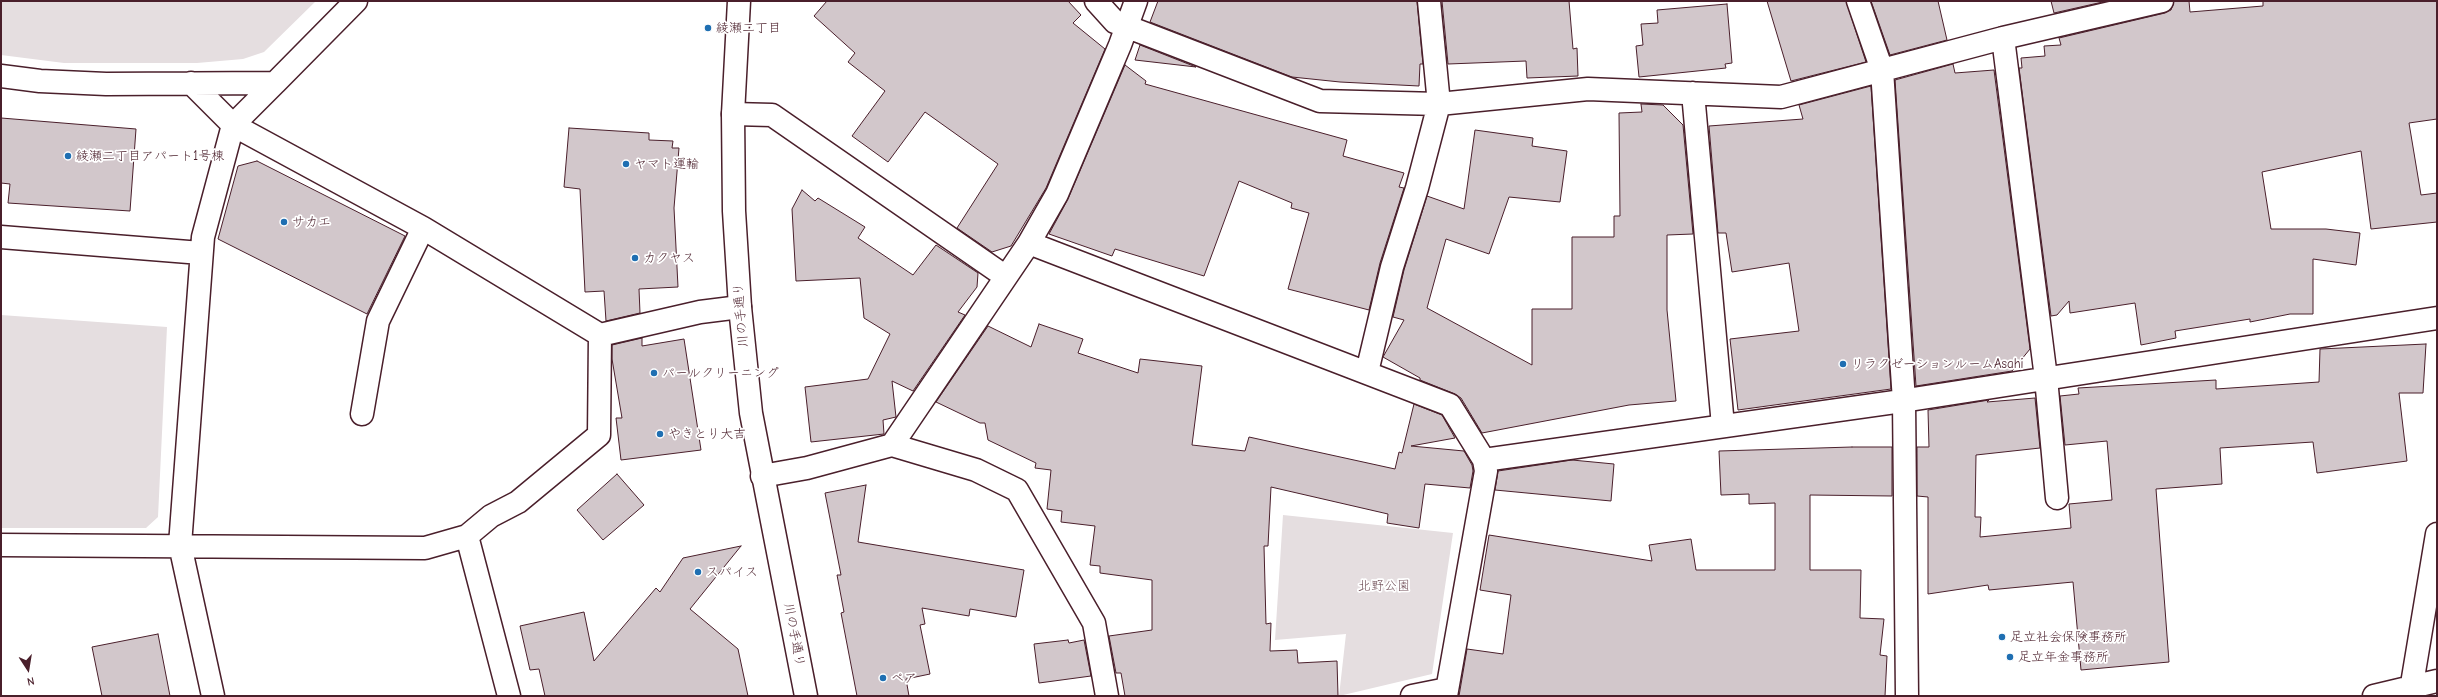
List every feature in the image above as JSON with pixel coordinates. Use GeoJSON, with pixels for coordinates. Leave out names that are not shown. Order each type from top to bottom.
{"type":"FeatureCollection","features":[{"type":"Feature","properties":{"kind":"street"},"geometry":{"type":"LineString","coordinates":[[212,696],[180,544],[203,237],[233,125],[356,1]]}},
{"type":"Feature","properties":{"kind":"street","name":"川の手通り"},"geometry":{"type":"LineString","coordinates":[[738,1],[733,114],[734,211],[740,307],[751,414],[806,696]]}},
{"type":"Feature","properties":{"kind":"street"},"geometry":{"type":"LineString","coordinates":[[1096,1],[1115,22],[1320,101],[1439,104],[1588,89],[1782,97],[2003,38],[2162,1]]}},
{"type":"Feature","properties":{"kind":"street"},"geometry":{"type":"LineString","coordinates":[[892,445],[1029,243],[1057,194],[1136,1]]}},
{"type":"Feature","properties":{"kind":"street"},"geometry":{"type":"LineString","coordinates":[[1367,372],[1392,267],[1417,188],[1439,104],[1429,1]]}},
{"type":"Feature","properties":{"kind":"street"},"geometry":{"type":"LineString","coordinates":[[1858,1],[1882,70],[1904,401],[1907,696]]}},
{"type":"Feature","properties":{"kind":"street"},"geometry":{"type":"LineString","coordinates":[[2003,38],[2046,378],[2057,498]]}},
{"type":"Feature","properties":{"kind":"street"},"geometry":{"type":"LineString","coordinates":[[1,76],[40,81],[106,84],[275,83]]}},
{"type":"Feature","properties":{"kind":"street"},"geometry":{"type":"LineString","coordinates":[[191,83],[233,125],[423,228],[600,335],[700,312],[740,307]]}},
{"type":"Feature","properties":{"kind":"street"},"geometry":{"type":"LineString","coordinates":[[1693,93],[1724,426]]}},
{"type":"Feature","properties":{"kind":"street"},"geometry":{"type":"LineString","coordinates":[[733,114],[772,115],[1006,277]]}},
{"type":"Feature","properties":{"kind":"street"},"geometry":{"type":"LineString","coordinates":[[362,414],[378,321],[423,228]]}},
{"type":"Feature","properties":{"kind":"street"},"geometry":{"type":"LineString","coordinates":[[1,237],[202,253]]}},
{"type":"Feature","properties":{"kind":"street"},"geometry":{"type":"LineString","coordinates":[[1029,243],[1450,405],[1484,460],[1486,471],[1446,693],[1412,696]]}},
{"type":"Feature","properties":{"kind":"street"},"geometry":{"type":"LineString","coordinates":[[1484,460],[1904,401],[2437,318]]}},
{"type":"Feature","properties":{"kind":"street"},"geometry":{"type":"LineString","coordinates":[[1,545],[180,544],[426,548],[467,536],[491,516],[518,502],[599,435],[600,335]]}},
{"type":"Feature","properties":{"kind":"street"},"geometry":{"type":"LineString","coordinates":[[762,476],[807,468],[892,445],[976,470],[1017,490],[1094,623],[1107,696]]}},
{"type":"Feature","properties":{"kind":"street"},"geometry":{"type":"LineString","coordinates":[[2410,692],[2437,534]]}},
{"type":"Feature","properties":{"kind":"street"},"geometry":{"type":"LineString","coordinates":[[467,536],[509,696]]}},
{"type":"Feature","properties":{"kind":"street"},"geometry":{"type":"LineString","coordinates":[[2374,696],[2410,692],[2437,681]]}},
{"type":"Feature","properties":{"kind":"green space"},"geometry":{"type":"Polygon","coordinates":[[[1,1],[316,1],[264,52],[243,59],[197,63],[64,63],[1,55],[1,1]]]}},
{"type":"Feature","properties":{"kind":"green space"},"geometry":{"type":"Polygon","coordinates":[[[1,315],[167,327],[158,517],[146,528],[1,528],[1,315]]]}},
{"type":"Feature","properties":{"kind":"green space","name":"北野公園"},"geometry":{"type":"Polygon","coordinates":[[[1283,515],[1453,533],[1432,674],[1339,696],[1346,634],[1275,640],[1283,515]]]}},
{"type":"Feature","properties":{"kind":"building"},"geometry":{"type":"Polygon","coordinates":[[[827,1],[1068,1],[1081,15],[1073,23],[1105,49],[1046,188],[1011,246],[992,252],[957,228],[998,164],[925,112],[888,162],[852,136],[885,91],[848,62],[855,53],[814,16],[827,1]]]}},
{"type":"Feature","properties":{"kind":"building"},"geometry":{"type":"Polygon","coordinates":[[[1158,1],[1417,1],[1423,64],[1420,64],[1419,86],[1340,82],[1292,77],[1150,22],[1158,1]]]}},
{"type":"Feature","properties":{"kind":"building"},"geometry":{"type":"Polygon","coordinates":[[[1442,1],[1569,1],[1573,49],[1577,48],[1578,76],[1527,78],[1526,61],[1448,64],[1442,1]]]}},
{"type":"Feature","properties":{"kind":"building"},"geometry":{"type":"Polygon","coordinates":[[[1767,1],[1846,1],[1866,62],[1791,81],[1767,1]]]}},
{"type":"Feature","properties":{"kind":"building"},"geometry":{"type":"Polygon","coordinates":[[[1871,1],[1938,1],[1947,40],[1890,55],[1871,1]]]}},
{"type":"Feature","properties":{"kind":"building"},"geometry":{"type":"Polygon","coordinates":[[[2051,1],[2107,1],[2054,13],[2051,1]]]}},
{"type":"Feature","properties":{"kind":"building"},"geometry":{"type":"Polygon","coordinates":[[[2174,1],[2189,1],[2190,12],[2263,6],[2263,1],[2437,1],[2437,119],[2409,123],[2421,195],[2437,193],[2437,222],[2371,229],[2361,151],[2262,172],[2271,229],[2326,229],[2360,233],[2356,265],[2313,259],[2313,314],[2290,314],[2250,322],[2250,319],[2175,331],[2176,338],[2141,345],[2135,303],[2070,313],[2069,301],[2057,315],[2051,316],[2019,68],[2022,68],[2021,58],[2045,56],[2044,46],[2061,45],[2059,38],[2165,13],[2171,10],[2174,1]]]}},
{"type":"Feature","properties":{"kind":"building"},"geometry":{"type":"Polygon","coordinates":[[[1727,4],[1732,63],[1725,64],[1726,68],[1639,77],[1636,46],[1643,45],[1641,24],[1658,23],[1657,10],[1727,4]]]}},
{"type":"Feature","properties":{"kind":"building"},"geometry":{"type":"Polygon","coordinates":[[[1140,45],[1196,67],[1135,60],[1140,45]]]}},
{"type":"Feature","properties":{"kind":"building"},"geometry":{"type":"Polygon","coordinates":[[[1953,64],[1955,73],[1994,70],[2030,349],[2012,371],[1916,386],[1895,80],[1953,64]]]}},
{"type":"Feature","properties":{"kind":"building"},"geometry":{"type":"Polygon","coordinates":[[[1125,65],[1146,81],[1145,84],[1347,140],[1343,156],[1404,173],[1399,187],[1404,188],[1380,263],[1369,310],[1288,289],[1309,213],[1291,208],[1292,203],[1239,181],[1204,276],[1115,249],[1112,256],[1049,234],[1068,199],[1125,65]]]}},
{"type":"Feature","properties":{"kind":"building"},"geometry":{"type":"Polygon","coordinates":[[[1871,86],[1891,389],[1738,410],[1730,339],[1799,331],[1789,263],[1732,272],[1726,233],[1718,233],[1709,126],[1803,119],[1799,105],[1871,86]]]}},
{"type":"Feature","properties":{"kind":"building"},"geometry":{"type":"Polygon","coordinates":[[[1641,104],[1663,105],[1683,125],[1693,234],[1667,235],[1667,310],[1676,401],[1629,405],[1482,433],[1461,398],[1455,394],[1420,380],[1420,378],[1383,357],[1404,320],[1393,317],[1404,270],[1427,196],[1464,209],[1475,130],[1533,138],[1532,146],[1567,151],[1560,202],[1509,197],[1489,254],[1446,239],[1427,308],[1532,365],[1532,309],[1572,309],[1572,237],[1614,237],[1614,216],[1620,216],[1619,113],[1642,112],[1641,104]]]}},
{"type":"Feature","properties":{"kind":"building","name":"綾瀬二丁目アパート1号棟"},"geometry":{"type":"Polygon","coordinates":[[[1,118],[136,129],[130,211],[8,203],[10,184],[1,183],[1,118]]]}},
{"type":"Feature","properties":{"kind":"building"},"geometry":{"type":"Polygon","coordinates":[[[569,128],[649,133],[649,140],[673,141],[672,148],[679,148],[674,208],[678,287],[639,289],[640,313],[606,321],[604,291],[585,292],[580,189],[564,187],[569,128]]]}},
{"type":"Feature","properties":{"kind":"building"},"geometry":{"type":"Polygon","coordinates":[[[257,161],[405,236],[367,314],[218,239],[238,166],[257,161]]]}},
{"type":"Feature","properties":{"kind":"building"},"geometry":{"type":"Polygon","coordinates":[[[802,190],[815,201],[818,198],[865,227],[858,238],[913,275],[936,245],[978,273],[977,287],[958,312],[965,315],[913,391],[892,381],[896,417],[883,420],[884,434],[811,442],[805,387],[868,379],[890,334],[864,318],[860,278],[796,281],[792,209],[802,190]]]}},
{"type":"Feature","properties":{"kind":"building"},"geometry":{"type":"Polygon","coordinates":[[[1039,324],[1083,339],[1078,353],[1138,373],[1140,359],[1202,366],[1192,445],[1245,451],[1249,437],[1395,469],[1399,452],[1402,453],[1414,404],[1442,415],[1455,438],[1411,446],[1464,451],[1472,465],[1473,471],[1470,488],[1425,484],[1419,528],[1387,523],[1388,514],[1271,487],[1268,546],[1264,546],[1266,624],[1271,623],[1270,651],[1297,650],[1298,663],[1337,661],[1338,696],[1125,696],[1121,673],[1116,673],[1109,636],[1152,630],[1152,580],[1100,573],[1100,566],[1090,565],[1095,526],[1061,522],[1062,511],[1047,509],[1051,470],[1035,468],[1036,463],[988,440],[985,423],[980,423],[936,402],[988,326],[1031,347],[1039,324]]]}},
{"type":"Feature","properties":{"kind":"building"},"geometry":{"type":"Polygon","coordinates":[[[642,338],[642,346],[684,339],[701,450],[621,460],[616,418],[622,418],[612,359],[612,345],[642,338]]]}},
{"type":"Feature","properties":{"kind":"building"},"geometry":{"type":"Polygon","coordinates":[[[2426,344],[2423,393],[2399,393],[2407,461],[2317,473],[2313,442],[2220,448],[2222,484],[2156,489],[2169,662],[2081,670],[2073,582],[1989,590],[1988,585],[1928,594],[1928,497],[1917,496],[1917,447],[1929,447],[1928,410],[1989,400],[1987,402],[2035,398],[2040,448],[1976,455],[1975,517],[1981,517],[1980,537],[2071,528],[2069,504],[2112,500],[2107,441],[2065,445],[2060,396],[2079,394],[2078,388],[2216,380],[2216,389],[2319,382],[2320,349],[2426,344]]]}},
{"type":"Feature","properties":{"kind":"building"},"geometry":{"type":"Polygon","coordinates":[[[1892,447],[1892,496],[1810,495],[1810,570],[1861,570],[1860,618],[1884,619],[1880,655],[1887,656],[1885,696],[1459,696],[1467,649],[1503,654],[1511,595],[1480,590],[1489,535],[1652,561],[1649,545],[1691,539],[1696,570],[1775,570],[1775,503],[1749,504],[1749,494],[1721,495],[1719,451],[1892,447]]]}},
{"type":"Feature","properties":{"kind":"building"},"geometry":{"type":"Polygon","coordinates":[[[1572,460],[1614,464],[1611,501],[1495,490],[1498,471],[1572,460]]]}},
{"type":"Feature","properties":{"kind":"building"},"geometry":{"type":"Polygon","coordinates":[[[617,474],[644,505],[603,540],[577,510],[617,474]]]}},
{"type":"Feature","properties":{"kind":"building"},"geometry":{"type":"Polygon","coordinates":[[[866,485],[858,542],[1024,570],[1016,617],[970,609],[969,616],[922,608],[925,624],[920,625],[930,674],[906,679],[909,696],[857,696],[841,613],[844,612],[837,575],[841,575],[825,493],[866,485]]]}},
{"type":"Feature","properties":{"kind":"building"},"geometry":{"type":"Polygon","coordinates":[[[741,546],[690,609],[738,649],[748,696],[545,696],[539,669],[530,670],[520,626],[584,612],[594,661],[656,588],[660,592],[683,558],[741,546]]]}},
{"type":"Feature","properties":{"kind":"building"},"geometry":{"type":"Polygon","coordinates":[[[158,634],[170,696],[102,696],[92,647],[158,634]]]}},
{"type":"Feature","properties":{"kind":"building"},"geometry":{"type":"Polygon","coordinates":[[[1068,640],[1069,643],[1084,640],[1091,676],[1039,683],[1034,644],[1068,640]]]}},
{"type":"Feature","properties":{"kind":"place","name":"綾瀬二丁目"},"geometry":{"type":"Point","coordinates":[708,28]}},
{"type":"Feature","properties":{"kind":"place","name":"綾瀬二丁目アパート1号棟"},"geometry":{"type":"Point","coordinates":[68,156]}},
{"type":"Feature","properties":{"kind":"place","name":"ヤマト運輸"},"geometry":{"type":"Point","coordinates":[626,164]}},
{"type":"Feature","properties":{"kind":"place","name":"サカエ"},"geometry":{"type":"Point","coordinates":[284,222]}},
{"type":"Feature","properties":{"kind":"place","name":"カクヤス"},"geometry":{"type":"Point","coordinates":[635,258]}},
{"type":"Feature","properties":{"kind":"place","name":"リラクゼーションルームAsahi"},"geometry":{"type":"Point","coordinates":[1843,364]}},
{"type":"Feature","properties":{"kind":"place","name":"パールクリーニング"},"geometry":{"type":"Point","coordinates":[654,373]}},
{"type":"Feature","properties":{"kind":"place","name":"やきとり大吉"},"geometry":{"type":"Point","coordinates":[660,434]}},
{"type":"Feature","properties":{"kind":"place","name":"スパイス"},"geometry":{"type":"Point","coordinates":[698,572]}},
{"type":"Feature","properties":{"kind":"place","name":"足立社会保険事務所"},"geometry":{"type":"Point","coordinates":[2002,637]}},
{"type":"Feature","properties":{"kind":"place","name":"足立年金事務所"},"geometry":{"type":"Point","coordinates":[2010,657]}},
{"type":"Feature","properties":{"kind":"place","name":"ペア"},"geometry":{"type":"Point","coordinates":[883,678]}}]}
